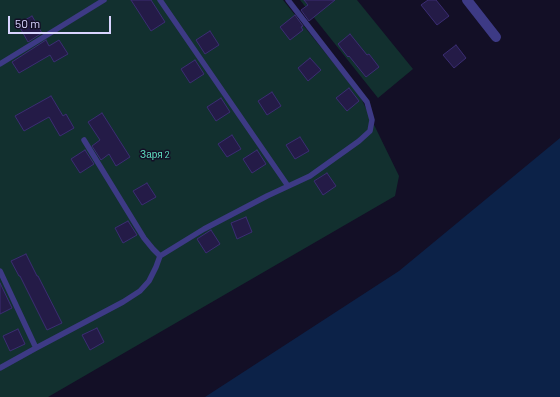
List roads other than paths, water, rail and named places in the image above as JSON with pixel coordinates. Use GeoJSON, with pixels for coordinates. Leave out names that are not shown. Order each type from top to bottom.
{"type":"FeatureCollection","features":[{"type":"Feature","properties":{"kind":"street"},"geometry":{"type":"LineString","coordinates":[[466,0],[496,37]]}},
{"type":"Feature","properties":{"kind":"lane"},"geometry":{"type":"LineString","coordinates":[[0,64],[104,0]]}},
{"type":"Feature","properties":{"kind":"lane"},"geometry":{"type":"LineString","coordinates":[[160,0],[288,186]]}},
{"type":"Feature","properties":{"kind":"lane"},"geometry":{"type":"LineString","coordinates":[[0,368],[124,302],[140,291],[149,281],[160,256],[204,228],[310,176],[359,141],[370,131],[372,120],[367,102],[288,0]]}},
{"type":"Feature","properties":{"kind":"lane"},"geometry":{"type":"LineString","coordinates":[[84,140],[144,238],[152,249],[160,256]]}},
{"type":"Feature","properties":{"kind":"lane"},"geometry":{"type":"LineString","coordinates":[[0,271],[36,348]]}},
{"type":"Feature","properties":{"kind":"water"},"geometry":{"type":"Polygon","coordinates":[[[560,138],[560,397],[205,397],[399,271],[560,138]]]}},
{"type":"Feature","properties":{"kind":"park label","name":"Заря 2"},"geometry":{"type":"Point","coordinates":[155,155]}}]}
